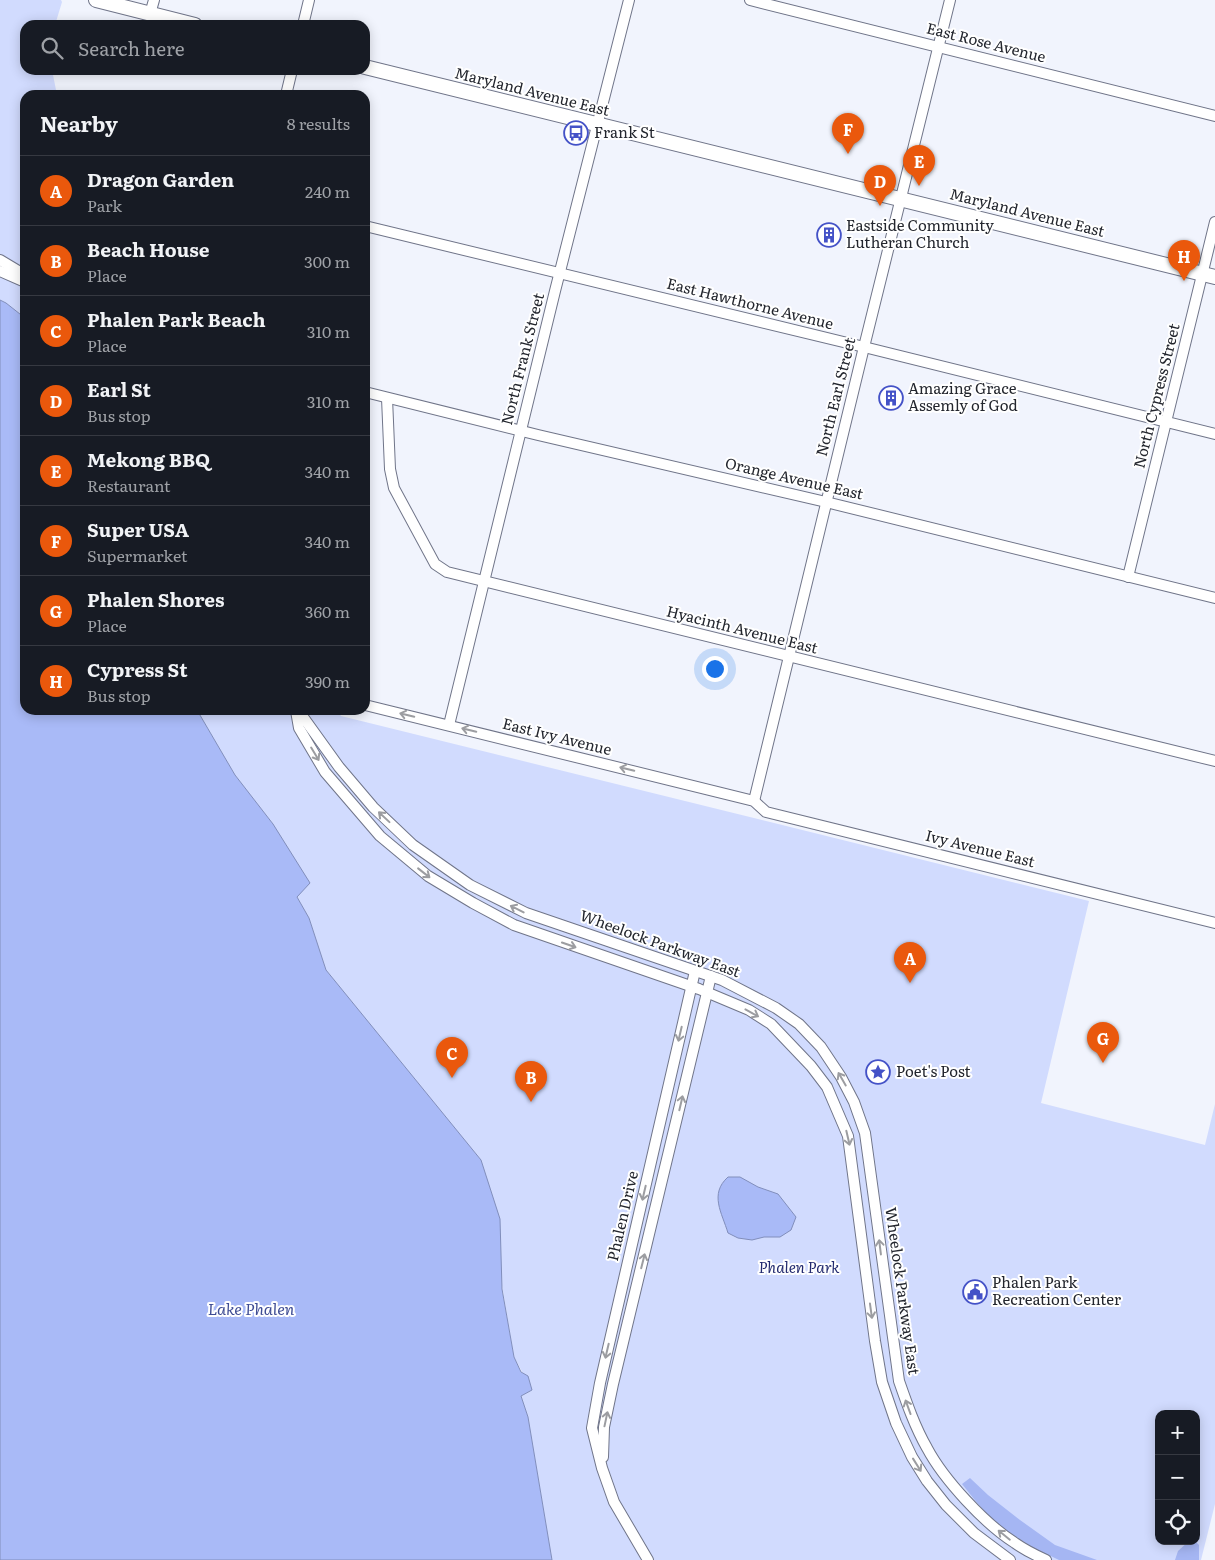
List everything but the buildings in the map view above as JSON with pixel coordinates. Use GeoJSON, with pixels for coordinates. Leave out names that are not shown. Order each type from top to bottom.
{"type":"FeatureCollection","features":[{"type":"Feature","properties":{"kind":"main road"},"geometry":{"type":"LineString","coordinates":[[96,0],[175,20]]}},
{"type":"Feature","properties":{"kind":"main road","name":"Maryland Avenue East"},"geometry":{"type":"LineString","coordinates":[[370,68],[1209,275]]}},
{"type":"Feature","properties":{"kind":"street"},"geometry":{"type":"LineString","coordinates":[[150,14],[154,0]]}},
{"type":"Feature","properties":{"kind":"street"},"geometry":{"type":"LineString","coordinates":[[304,20],[309,0]]}},
{"type":"Feature","properties":{"kind":"street","name":"North Frank Street"},"geometry":{"type":"LineString","coordinates":[[449,725],[629,0]]}},
{"type":"Feature","properties":{"kind":"street","name":"East Rose Avenue"},"geometry":{"type":"LineString","coordinates":[[750,0],[1215,116]]}},
{"type":"Feature","properties":{"kind":"street","name":"North Earl Street"},"geometry":{"type":"LineString","coordinates":[[754,801],[900,198],[950,0]]}},
{"type":"Feature","properties":{"kind":"street"},"geometry":{"type":"LineString","coordinates":[[287,90],[291,75]]}},
{"type":"Feature","properties":{"kind":"street","name":"North Cypress Street"},"geometry":{"type":"LineString","coordinates":[[1128,577],[1166,422],[1209,275],[1215,222]]}},
{"type":"Feature","properties":{"kind":"street","name":"East Hawthorne Avenue"},"geometry":{"type":"LineString","coordinates":[[370,227],[1215,434]]}},
{"type":"Feature","properties":{"kind":"street"},"geometry":{"type":"LineString","coordinates":[[0,260],[20,272]]}},
{"type":"Feature","properties":{"kind":"street"},"geometry":{"type":"LineString","coordinates":[[0,271],[20,280]]}},
{"type":"Feature","properties":{"kind":"street","name":"Orange Avenue East"},"geometry":{"type":"LineString","coordinates":[[370,393],[521,431],[826,502],[1215,598]]}},
{"type":"Feature","properties":{"kind":"street","name":"Hyacinth Avenue East"},"geometry":{"type":"LineString","coordinates":[[387,398],[390,469],[394,488],[435,564],[447,572],[1215,761]]}},
{"type":"Feature","properties":{"kind":"street","name":"East Ivy Avenue"},"geometry":{"type":"LineString","coordinates":[[370,706],[742,798]]}},
{"type":"Feature","properties":{"kind":"street","name":"Wheelock Parkway East"},"geometry":{"type":"LineString","coordinates":[[298,715],[299,728],[325,772],[380,836],[428,876],[514,925],[691,987],[749,1010],[771,1024],[811,1066],[827,1087],[848,1136],[875,1341],[882,1382],[896,1423],[912,1457],[946,1505],[974,1533],[1010,1560]]}},
{"type":"Feature","properties":{"kind":"street","name":"Wheelock Parkway East"},"geometry":{"type":"LineString","coordinates":[[301,715],[338,767],[374,807],[413,845],[470,885],[526,913],[711,976],[747,992],[776,1008],[799,1024],[821,1047],[841,1077],[854,1102],[865,1133],[899,1381],[912,1417],[942,1473],[960,1494],[986,1520],[1014,1543],[1046,1560]]}},
{"type":"Feature","properties":{"kind":"street","name":"Ivy Avenue East"},"geometry":{"type":"LineString","coordinates":[[742,798],[754,801],[766,812],[1215,923]]}},
{"type":"Feature","properties":{"kind":"street","name":"Phalen Drive"},"geometry":{"type":"LineString","coordinates":[[648,1560],[614,1502],[602,1468],[592,1428],[596,1399],[695,971]]}},
{"type":"Feature","properties":{"kind":"street","name":"Phalen Drive"},"geometry":{"type":"LineString","coordinates":[[602,1468],[604,1427],[613,1384],[711,976]]}},
{"type":"Feature","properties":{"kind":"green space"},"geometry":{"type":"Polygon","coordinates":[[[0,0],[61,0],[57,20],[20,20],[20,75],[53,75],[56,90],[20,90],[20,314],[0,300],[0,0]]]}},
{"type":"Feature","properties":{"kind":"green space","name":"Phalen Park"},"geometry":{"type":"Polygon","coordinates":[[[200,715],[340,715],[1089,901],[1041,1103],[1205,1145],[1215,1104],[1215,1504],[1201,1560],[552,1560],[528,1417],[521,1396],[532,1390],[514,1357],[481,1160],[326,970],[309,918],[297,897],[273,824],[235,775],[200,715]]]}},
{"type":"Feature","properties":{"kind":"shaded area"},"geometry":{"type":"Polygon","coordinates":[[[970,1478],[988,1495],[1055,1545],[1097,1560],[1059,1560],[1034,1548],[998,1526],[962,1484],[970,1478]]]}},
{"type":"Feature","properties":{"kind":"shaded area"},"geometry":{"type":"Polygon","coordinates":[[[1185,1545],[1199,1545],[1199,1560],[1175,1560],[1178,1551],[1185,1545]]]}},
{"type":"Feature","properties":{"kind":"water","name":"Lake Phalen"},"geometry":{"type":"Polygon","coordinates":[[[0,300],[20,314],[20,715],[200,715],[235,775],[273,824],[310,883],[297,897],[309,918],[326,970],[481,1160],[500,1219],[502,1289],[514,1357],[521,1372],[528,1376],[532,1390],[521,1396],[528,1417],[552,1560],[0,1560],[0,300]]]}},
{"type":"Feature","properties":{"kind":"water"},"geometry":{"type":"Polygon","coordinates":[[[728,1177],[740,1177],[758,1187],[778,1194],[796,1217],[791,1230],[780,1237],[764,1237],[752,1240],[738,1238],[728,1233],[720,1211],[718,1197],[722,1183],[728,1177]]]}},
{"type":"Feature","properties":{"kind":"place","name":"Frank St"},"geometry":{"type":"Point","coordinates":[576,133]}},
{"type":"Feature","properties":{"kind":"place","name":"Super USA"},"geometry":{"type":"Point","coordinates":[848,154]}},
{"type":"Feature","properties":{"kind":"place","name":"Mekong BBQ"},"geometry":{"type":"Point","coordinates":[919,186]}},
{"type":"Feature","properties":{"kind":"place","name":"Earl St"},"geometry":{"type":"Point","coordinates":[880,206]}},
{"type":"Feature","properties":{"kind":"place","name":"Eastside Community Lutheran Church"},"geometry":{"type":"Point","coordinates":[829,235]}},
{"type":"Feature","properties":{"kind":"place","name":"Cypress St"},"geometry":{"type":"Point","coordinates":[1184,281]}},
{"type":"Feature","properties":{"kind":"place","name":"Amazing Grace Assemly of God"},"geometry":{"type":"Point","coordinates":[891,398]}},
{"type":"Feature","properties":{"kind":"place","name":"Dragon Garden"},"geometry":{"type":"Point","coordinates":[910,983]}},
{"type":"Feature","properties":{"kind":"place","name":"Phalen Shores"},"geometry":{"type":"Point","coordinates":[1103,1063]}},
{"type":"Feature","properties":{"kind":"place","name":"Poet's Post"},"geometry":{"type":"Point","coordinates":[878,1072]}},
{"type":"Feature","properties":{"kind":"place","name":"Phalen Park Beach"},"geometry":{"type":"Point","coordinates":[452,1078]}},
{"type":"Feature","properties":{"kind":"place","name":"Beach House"},"geometry":{"type":"Point","coordinates":[531,1102]}},
{"type":"Feature","properties":{"kind":"place","name":"Phalen Park Recreation Center"},"geometry":{"type":"Point","coordinates":[975,1292]}}]}
